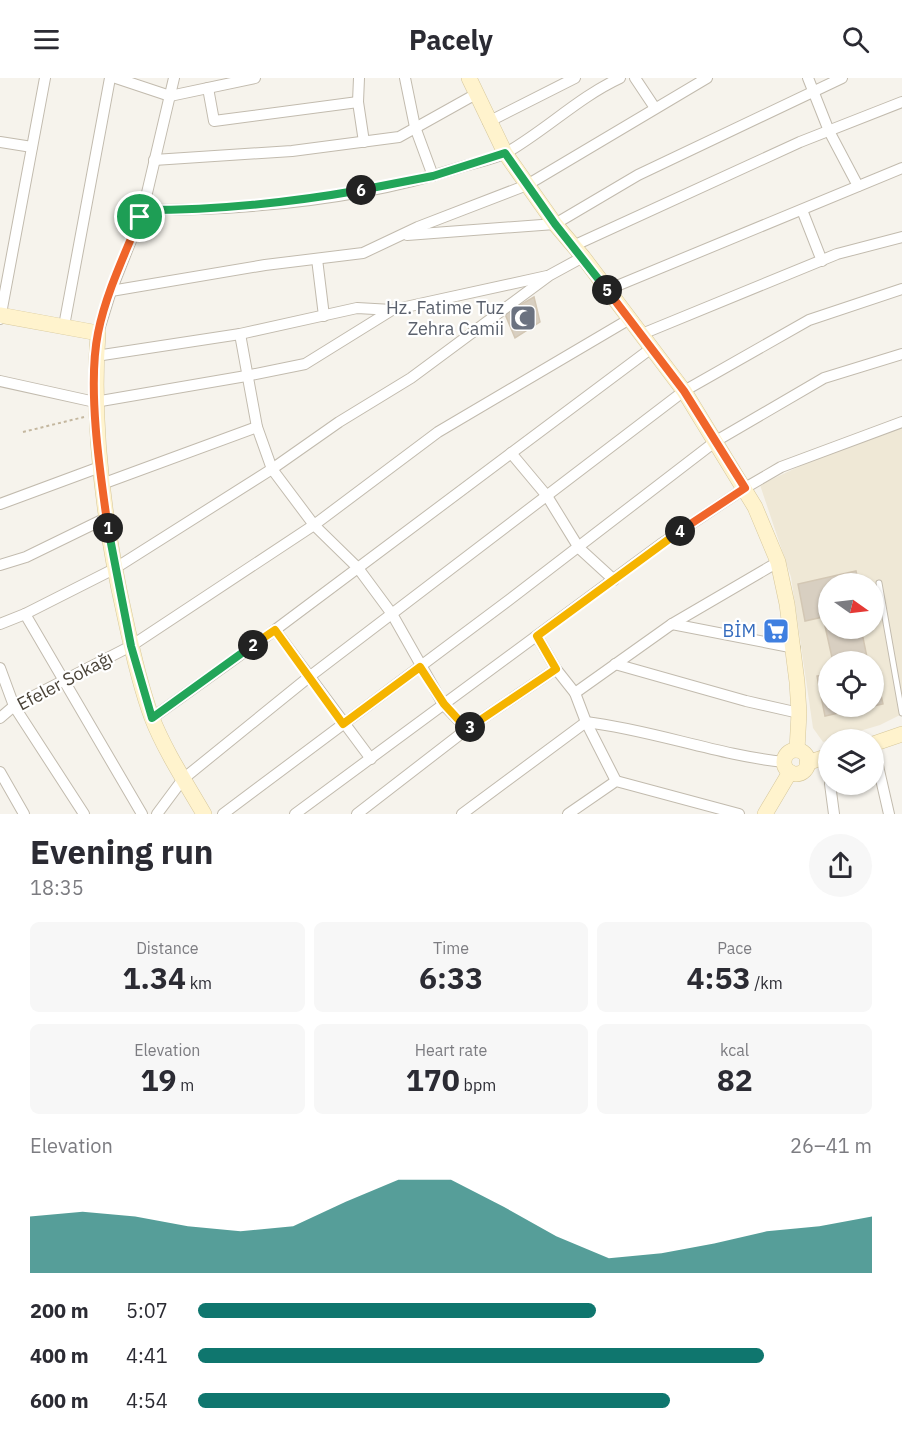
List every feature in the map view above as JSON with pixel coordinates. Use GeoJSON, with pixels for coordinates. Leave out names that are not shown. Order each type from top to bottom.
{"type":"FeatureCollection","features":[{"type":"Feature","properties":{"kind":"main road"},"geometry":{"type":"LineString","coordinates":[[474,83],[488,122],[505,153],[555,224],[684,391],[745,488],[778,562],[795,648],[800,713],[797,750]]}},
{"type":"Feature","properties":{"kind":"main road"},"geometry":{"type":"LineString","coordinates":[[0,316],[98,333],[95,408],[106,518],[114,569],[131,646],[152,718],[204,814]]}},
{"type":"Feature","properties":{"kind":"main road"},"geometry":{"type":"LineString","coordinates":[[884,740],[902,734]]}},
{"type":"Feature","properties":{"kind":"main road"},"geometry":{"type":"LineString","coordinates":[[765,814],[787,767],[789,752],[797,750],[803,753],[807,763]]}},
{"type":"Feature","properties":{"kind":"main road"},"geometry":{"type":"LineString","coordinates":[[807,763],[818,762]]}},
{"type":"Feature","properties":{"kind":"main road"},"geometry":{"type":"LineString","coordinates":[[787,767],[801,772],[807,763]]}},
{"type":"Feature","properties":{"kind":"street"},"geometry":{"type":"LineString","coordinates":[[0,316],[45,78]]}},
{"type":"Feature","properties":{"kind":"street"},"geometry":{"type":"LineString","coordinates":[[63,326],[110,78]]}},
{"type":"Feature","properties":{"kind":"street"},"geometry":{"type":"LineString","coordinates":[[116,78],[170,96],[255,78]]}},
{"type":"Feature","properties":{"kind":"street"},"geometry":{"type":"LineString","coordinates":[[98,333],[111,291],[143,210],[174,78]]}},
{"type":"Feature","properties":{"kind":"street"},"geometry":{"type":"LineString","coordinates":[[359,78],[358,102],[364,142]]}},
{"type":"Feature","properties":{"kind":"street"},"geometry":{"type":"LineString","coordinates":[[405,78],[415,127],[433,176]]}},
{"type":"Feature","properties":{"kind":"street"},"geometry":{"type":"LineString","coordinates":[[488,122],[575,78]]}},
{"type":"Feature","properties":{"kind":"street"},"geometry":{"type":"LineString","coordinates":[[143,210],[209,210],[298,201],[433,176],[505,153],[602,86],[620,78]]}},
{"type":"Feature","properties":{"kind":"street"},"geometry":{"type":"LineString","coordinates":[[635,78],[655,108]]}},
{"type":"Feature","properties":{"kind":"street"},"geometry":{"type":"LineString","coordinates":[[111,291],[265,265],[363,253],[527,185],[707,78]]}},
{"type":"Feature","properties":{"kind":"street"},"geometry":{"type":"LineString","coordinates":[[808,78],[829,131],[858,186]]}},
{"type":"Feature","properties":{"kind":"street"},"geometry":{"type":"LineString","coordinates":[[404,235],[555,224],[638,175],[842,78]]}},
{"type":"Feature","properties":{"kind":"street"},"geometry":{"type":"LineString","coordinates":[[154,160],[292,151],[399,137],[474,83]]}},
{"type":"Feature","properties":{"kind":"street"},"geometry":{"type":"LineString","coordinates":[[208,88],[214,121],[358,102]]}},
{"type":"Feature","properties":{"kind":"street"},"geometry":{"type":"LineString","coordinates":[[0,624],[25,614],[114,569],[272,469],[339,422],[411,378],[550,275],[578,251],[829,131],[902,102]]}},
{"type":"Feature","properties":{"kind":"street"},"geometry":{"type":"LineString","coordinates":[[0,142],[32,147]]}},
{"type":"Feature","properties":{"kind":"street"},"geometry":{"type":"LineString","coordinates":[[607,290],[902,168]]}},
{"type":"Feature","properties":{"kind":"street"},"geometry":{"type":"LineString","coordinates":[[802,210],[822,261]]}},
{"type":"Feature","properties":{"kind":"street"},"geometry":{"type":"LineString","coordinates":[[642,334],[837,254],[902,237]]}},
{"type":"Feature","properties":{"kind":"street"},"geometry":{"type":"LineString","coordinates":[[317,259],[324,316]]}},
{"type":"Feature","properties":{"kind":"street"},"geometry":{"type":"LineString","coordinates":[[96,356],[240,334],[357,308],[392,310],[550,275]]}},
{"type":"Feature","properties":{"kind":"street"},"geometry":{"type":"LineString","coordinates":[[157,814],[183,779],[309,677],[684,391],[809,320],[902,289]]}},
{"type":"Feature","properties":{"kind":"street"},"geometry":{"type":"LineString","coordinates":[[0,381],[95,408],[305,364],[392,310]]}},
{"type":"Feature","properties":{"kind":"street","name":"Efeler Sokağı"},"geometry":{"type":"LineString","coordinates":[[0,718],[14,706],[131,646],[314,525],[438,432],[628,320]]}},
{"type":"Feature","properties":{"kind":"street"},"geometry":{"type":"LineString","coordinates":[[240,334],[257,427],[272,469],[314,525],[358,568],[392,614],[420,667],[444,704],[467,729]]}},
{"type":"Feature","properties":{"kind":"street"},"geometry":{"type":"LineString","coordinates":[[152,718],[275,630],[653,348]]}},
{"type":"Feature","properties":{"kind":"street"},"geometry":{"type":"LineString","coordinates":[[223,814],[579,548],[716,441],[824,378],[902,354]]}},
{"type":"Feature","properties":{"kind":"street"},"geometry":{"type":"LineString","coordinates":[[295,814],[661,544],[745,488],[781,467],[902,422]]}},
{"type":"Feature","properties":{"kind":"street"},"geometry":{"type":"LineString","coordinates":[[102,484],[257,427]]}},
{"type":"Feature","properties":{"kind":"street"},"geometry":{"type":"LineString","coordinates":[[511,453],[547,496],[579,548],[614,580]]}},
{"type":"Feature","properties":{"kind":"street"},"geometry":{"type":"LineString","coordinates":[[0,504],[100,466]]}},
{"type":"Feature","properties":{"kind":"street"},"geometry":{"type":"LineString","coordinates":[[0,565],[26,557],[106,518]]}},
{"type":"Feature","properties":{"kind":"street"},"geometry":{"type":"LineString","coordinates":[[575,693],[672,624],[778,562]]}},
{"type":"Feature","properties":{"kind":"street"},"geometry":{"type":"LineString","coordinates":[[25,614],[142,814]]}},
{"type":"Feature","properties":{"kind":"street"},"geometry":{"type":"LineString","coordinates":[[672,624],[795,648]]}},
{"type":"Feature","properties":{"kind":"street"},"geometry":{"type":"LineString","coordinates":[[275,630],[371,759]]}},
{"type":"Feature","properties":{"kind":"street"},"geometry":{"type":"LineString","coordinates":[[537,636],[556,669],[575,693],[586,722],[616,781],[739,814]]}},
{"type":"Feature","properties":{"kind":"street"},"geometry":{"type":"LineString","coordinates":[[615,664],[746,701],[800,713]]}},
{"type":"Feature","properties":{"kind":"street"},"geometry":{"type":"LineString","coordinates":[[0,668],[14,706],[82,813]]}},
{"type":"Feature","properties":{"kind":"street"},"geometry":{"type":"LineString","coordinates":[[357,814],[467,729],[556,669]]}},
{"type":"Feature","properties":{"kind":"street"},"geometry":{"type":"LineString","coordinates":[[462,814],[586,722],[636,730],[787,767]]}},
{"type":"Feature","properties":{"kind":"street"},"geometry":{"type":"LineString","coordinates":[[0,772],[24,814]]}},
{"type":"Feature","properties":{"kind":"street"},"geometry":{"type":"LineString","coordinates":[[568,814],[616,781]]}},
{"type":"Feature","properties":{"kind":"street"},"geometry":{"type":"LineString","coordinates":[[831,795],[834,814]]}},
{"type":"Feature","properties":{"kind":"street"},"geometry":{"type":"LineString","coordinates":[[884,795],[888,814]]}},
{"type":"Feature","properties":{"kind":"lane"},"geometry":{"type":"LineString","coordinates":[[884,612],[902,713]]}},
{"type":"Feature","properties":{"kind":"path"},"geometry":{"type":"LineString","coordinates":[[23,432],[95,408]]}},
{"type":"Feature","properties":{"kind":"shaded area"},"geometry":{"type":"Polygon","coordinates":[[[902,422],[902,714],[867,729],[818,729],[818,735],[813,728],[791,577],[760,485],[857,439],[902,422]]]}},
{"type":"Feature","properties":{"kind":"building","name":"Hz. Fatime Tuz Zehra Camii"},"geometry":{"type":"Polygon","coordinates":[[[534,297],[540,322],[515,338],[505,314],[534,297]]]}},
{"type":"Feature","properties":{"kind":"building"},"geometry":{"type":"Polygon","coordinates":[[[818,580],[818,618],[805,621],[798,584],[818,580]]]}},
{"type":"Feature","properties":{"kind":"building"},"geometry":{"type":"Polygon","coordinates":[[[828,639],[863,639],[866,651],[831,651],[828,639]]]}},
{"type":"Feature","properties":{"kind":"place","name":"Hz. Fatime Tuz Zehra Camii"},"geometry":{"type":"Point","coordinates":[523,318]}},
{"type":"Feature","properties":{"kind":"place","name":"BİM"},"geometry":{"type":"Point","coordinates":[776,631]}},
{"type":"Feature","properties":{"kind":"route"},"geometry":{"type":"LineString","coordinates":[[505,153],[555,224],[583,256],[628,320],[642,334],[684,391],[745,488],[661,544],[537,636],[556,669],[467,729],[444,704],[420,667],[343,724],[275,630],[152,718],[131,646],[114,569],[102,484],[94,399],[98,333],[111,291],[140,217],[143,210],[209,210],[298,201],[386,186],[433,176],[505,153]]}}]}
